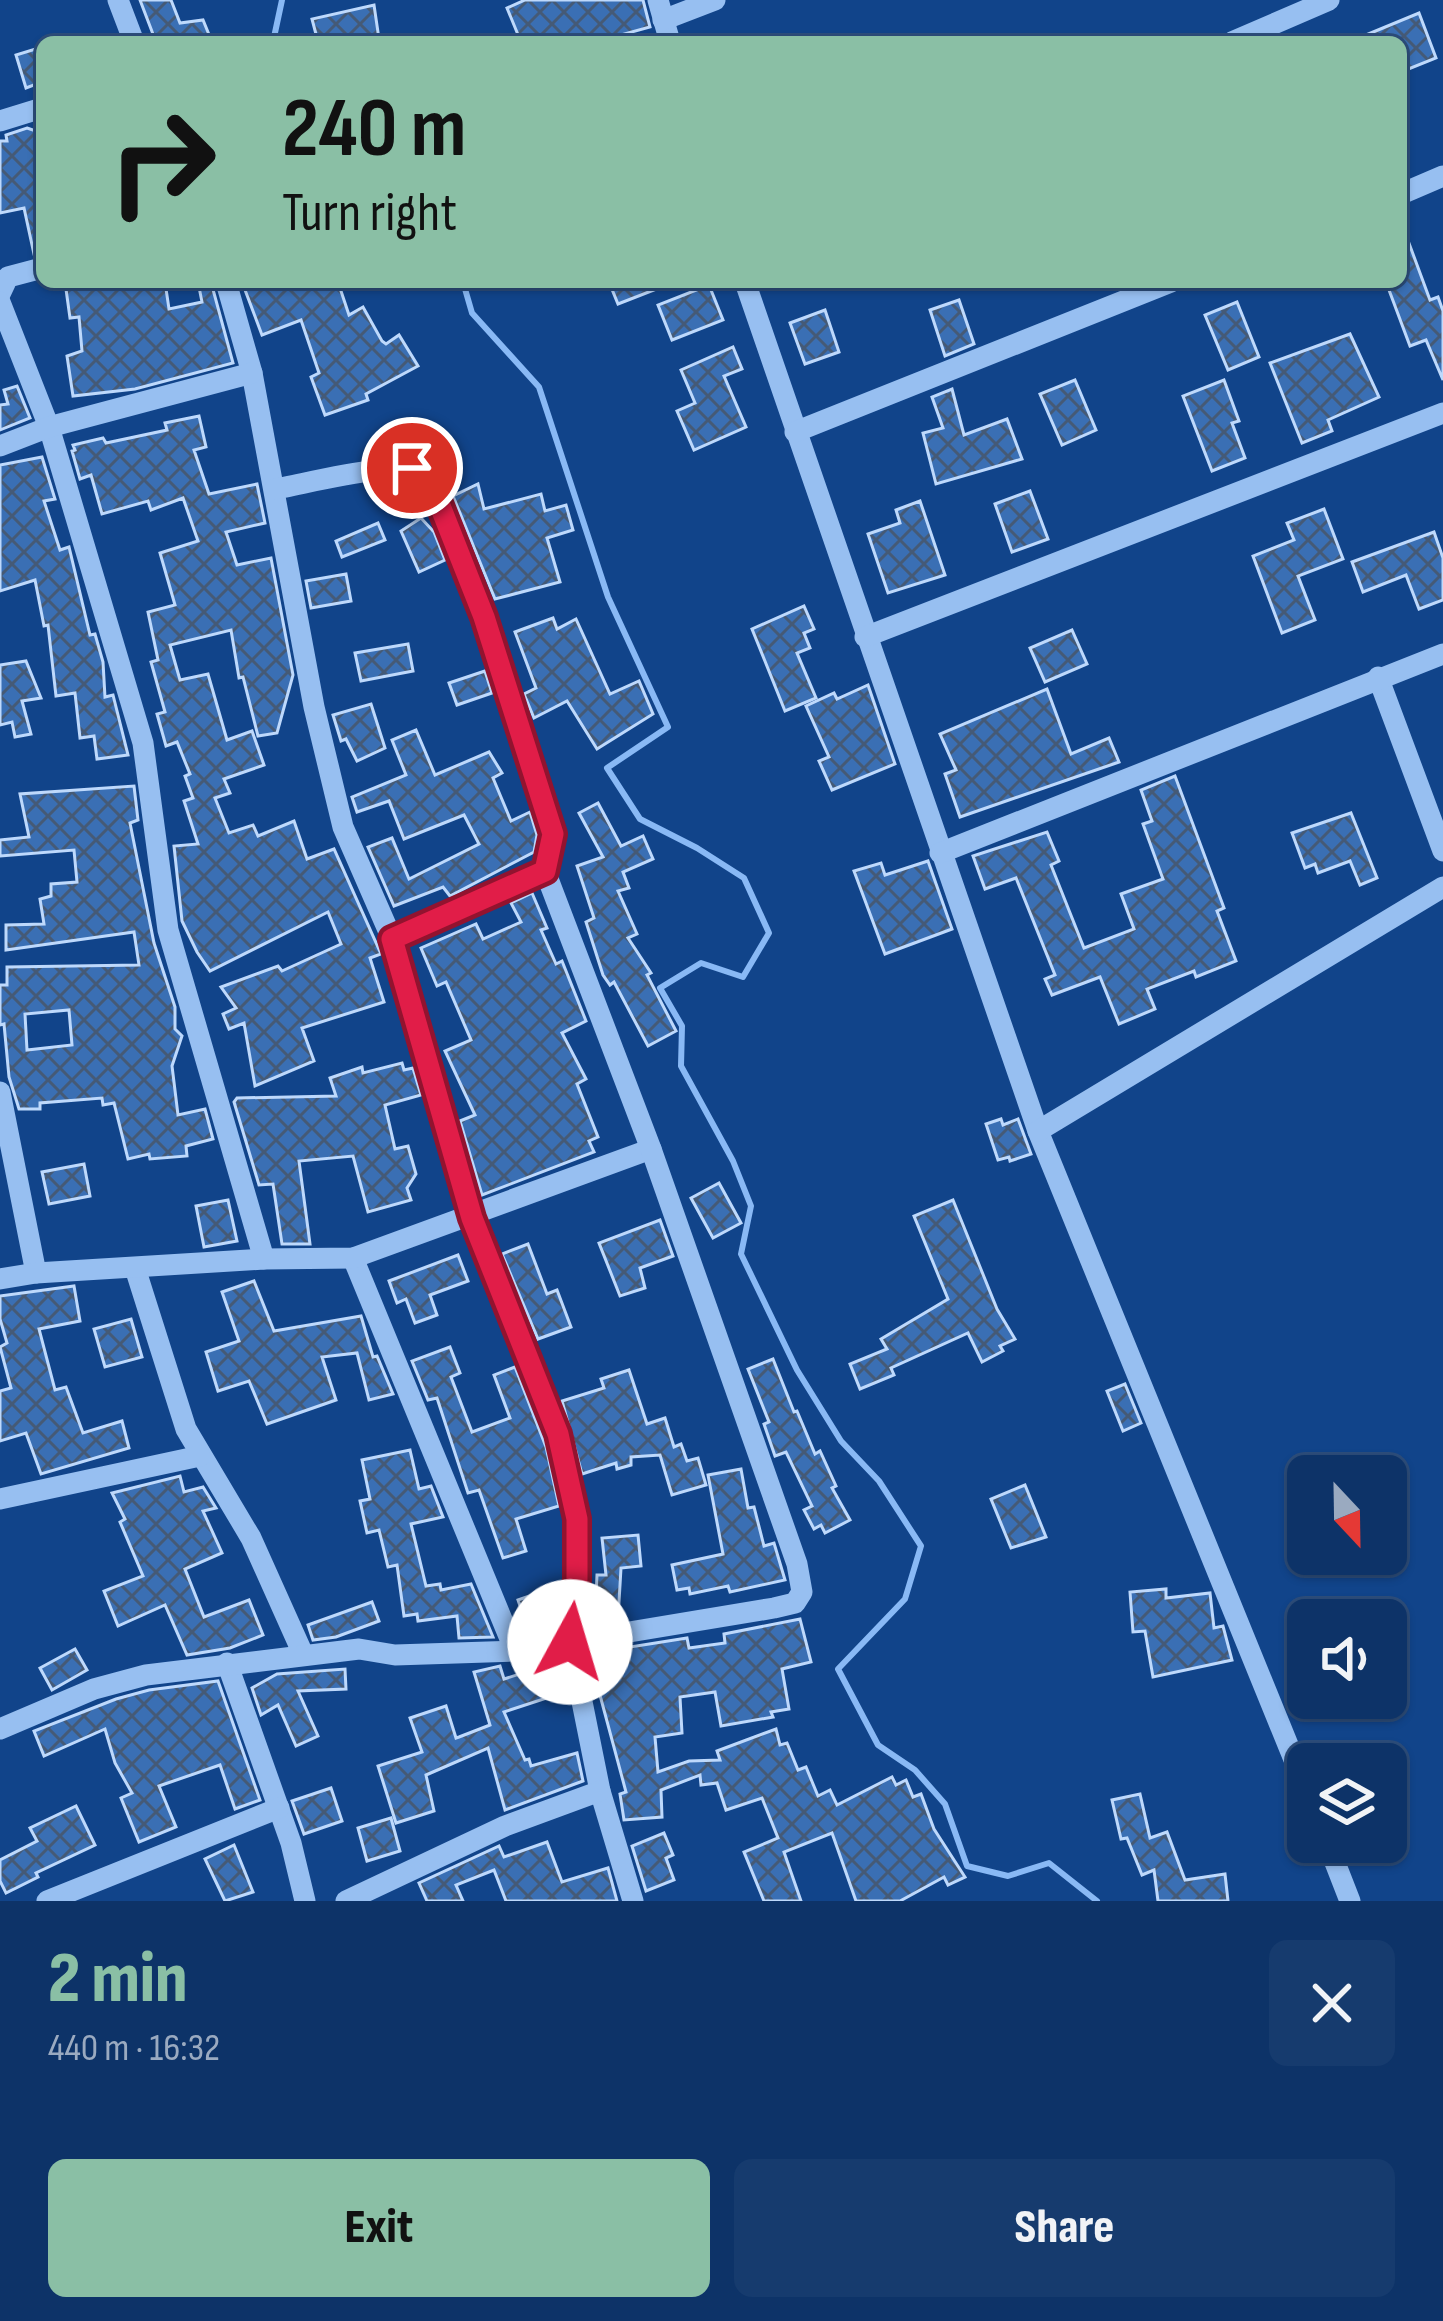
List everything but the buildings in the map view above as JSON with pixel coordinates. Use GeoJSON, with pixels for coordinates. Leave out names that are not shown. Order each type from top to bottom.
{"type":"FeatureCollection","features":[{"type":"Feature","properties":{"kind":"street"},"geometry":{"type":"LineString","coordinates":[[118,0],[132,36]]}},
{"type":"Feature","properties":{"kind":"street"},"geometry":{"type":"LineString","coordinates":[[664,21],[715,0]]}},
{"type":"Feature","properties":{"kind":"street"},"geometry":{"type":"LineString","coordinates":[[1246,36],[1329,0]]}},
{"type":"Feature","properties":{"kind":"street"},"geometry":{"type":"LineString","coordinates":[[0,121],[36,110]]}},
{"type":"Feature","properties":{"kind":"street"},"geometry":{"type":"LineString","coordinates":[[1407,191],[1443,176]]}},
{"type":"Feature","properties":{"kind":"street"},"geometry":{"type":"LineString","coordinates":[[36,270],[8,277],[0,298],[49,427],[143,743],[168,931],[264,1259]]}},
{"type":"Feature","properties":{"kind":"street"},"geometry":{"type":"LineString","coordinates":[[228,288],[252,373],[314,707],[344,827],[392,939],[472,1218],[558,1434],[577,1519],[570,1642],[600,1791],[633,1901]]}},
{"type":"Feature","properties":{"kind":"street"},"geometry":{"type":"LineString","coordinates":[[747,288],[1038,1131],[1288,1743]]}},
{"type":"Feature","properties":{"kind":"street"},"geometry":{"type":"LineString","coordinates":[[795,431],[1156,288]]}},
{"type":"Feature","properties":{"kind":"street"},"geometry":{"type":"LineString","coordinates":[[0,446],[49,427],[252,373]]}},
{"type":"Feature","properties":{"kind":"street"},"geometry":{"type":"LineString","coordinates":[[866,637],[1443,413]]}},
{"type":"Feature","properties":{"kind":"street"},"geometry":{"type":"LineString","coordinates":[[0,1729],[94,1688],[146,1675],[359,1649],[395,1655],[515,1651],[795,1603],[802,1592],[797,1564],[651,1149],[545,871],[553,834],[484,617],[429,478],[412,468],[275,489]]}},
{"type":"Feature","properties":{"kind":"street"},"geometry":{"type":"LineString","coordinates":[[940,853],[1443,654]]}},
{"type":"Feature","properties":{"kind":"street"},"geometry":{"type":"LineString","coordinates":[[1378,677],[1443,851]]}},
{"type":"Feature","properties":{"kind":"street"},"geometry":{"type":"LineString","coordinates":[[392,939],[545,871]]}},
{"type":"Feature","properties":{"kind":"street"},"geometry":{"type":"LineString","coordinates":[[1038,1131],[1443,887]]}},
{"type":"Feature","properties":{"kind":"street"},"geometry":{"type":"LineString","coordinates":[[0,1092],[36,1273]]}},
{"type":"Feature","properties":{"kind":"street"},"geometry":{"type":"LineString","coordinates":[[0,1279],[264,1259],[353,1258],[651,1149]]}},
{"type":"Feature","properties":{"kind":"street"},"geometry":{"type":"LineString","coordinates":[[353,1258],[515,1651]]}},
{"type":"Feature","properties":{"kind":"street"},"geometry":{"type":"LineString","coordinates":[[135,1268],[186,1429],[251,1538],[303,1654]]}},
{"type":"Feature","properties":{"kind":"street"},"geometry":{"type":"LineString","coordinates":[[0,1499],[200,1456]]}},
{"type":"Feature","properties":{"kind":"street"},"geometry":{"type":"LineString","coordinates":[[227,1663],[279,1808],[304,1901]]}},
{"type":"Feature","properties":{"kind":"street"},"geometry":{"type":"LineString","coordinates":[[346,1901],[505,1826],[600,1791]]}},
{"type":"Feature","properties":{"kind":"street"},"geometry":{"type":"LineString","coordinates":[[47,1901],[279,1808]]}},
{"type":"Feature","properties":{"kind":"street"},"geometry":{"type":"LineString","coordinates":[[1335,1863],[1350,1901]]}},
{"type":"Feature","properties":{"kind":"waterway"},"geometry":{"type":"LineString","coordinates":[[274,36],[282,0]]}},
{"type":"Feature","properties":{"kind":"waterway"},"geometry":{"type":"LineString","coordinates":[[465,288],[472,313],[539,387],[608,597],[668,727],[607,768],[640,819],[744,878],[769,933],[743,977],[701,963],[660,988],[682,1026],[681,1066],[733,1161],[751,1206],[741,1254],[797,1370],[841,1441],[879,1481],[921,1546],[905,1599],[838,1669],[878,1745],[915,1770],[945,1804],[967,1866],[1008,1876],[1049,1863],[1097,1901]]}},
{"type":"Feature","properties":{"kind":"route"},"geometry":{"type":"LineString","coordinates":[[412,468],[429,478],[484,617],[553,834],[545,871],[392,939],[472,1218],[558,1434],[577,1519],[570,1642]]}}]}
